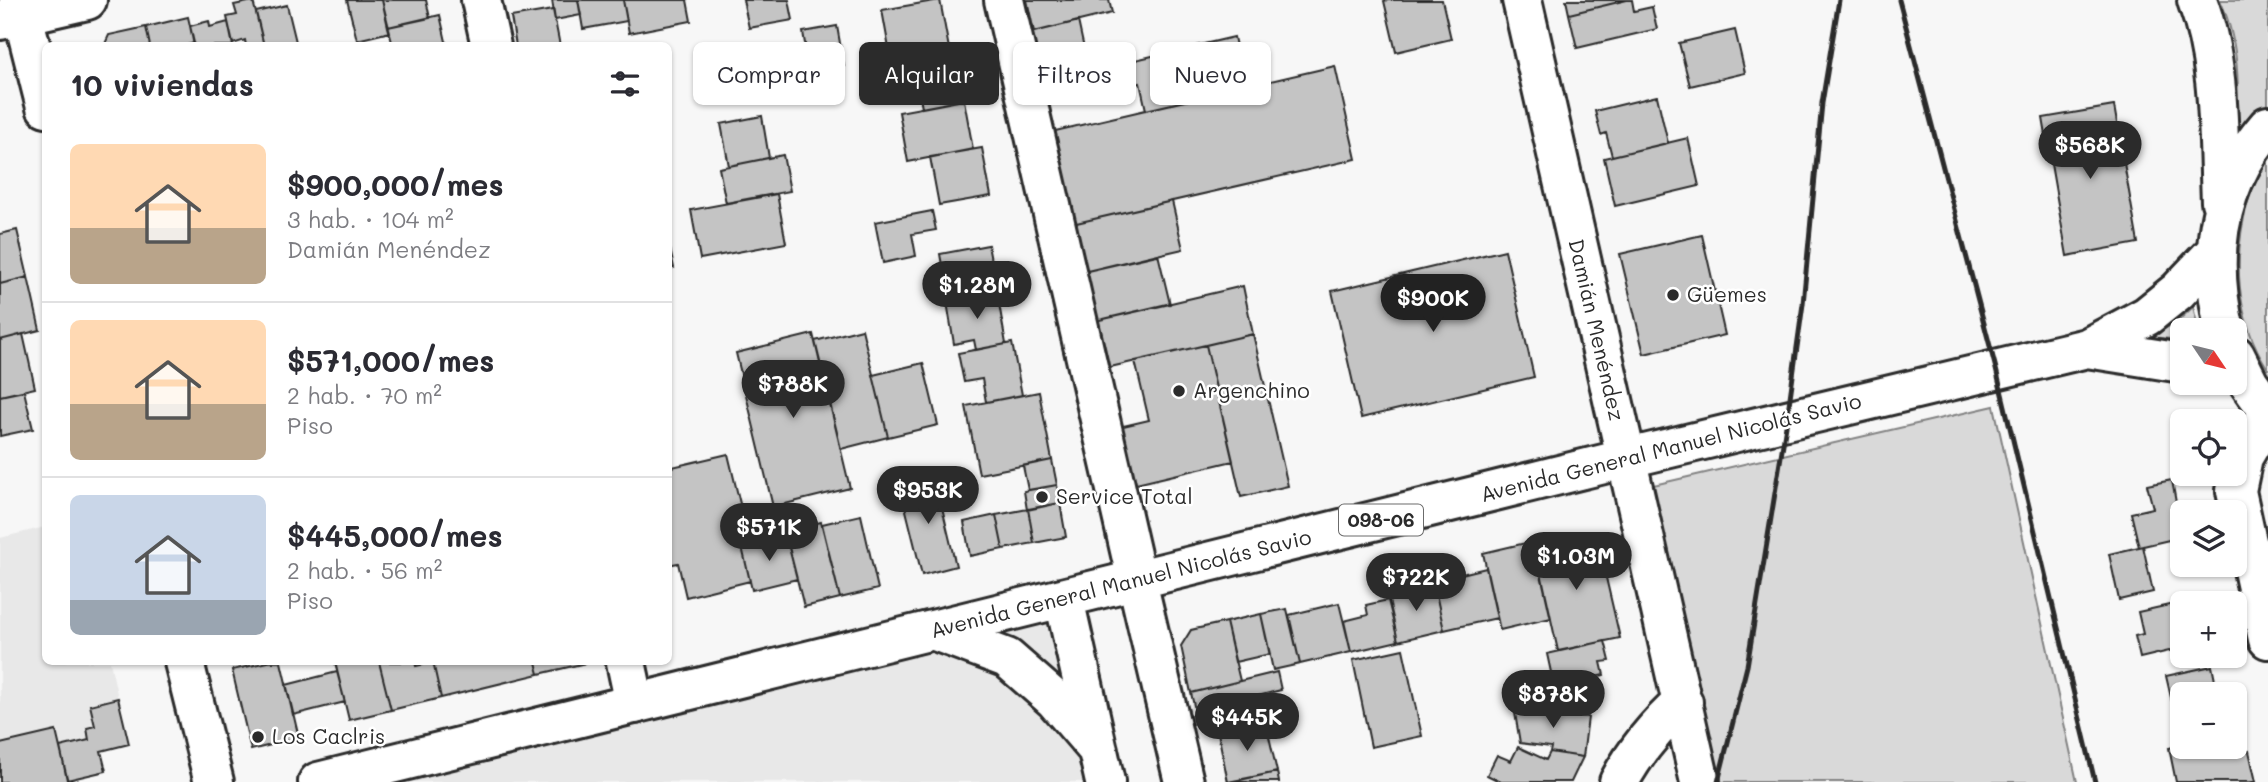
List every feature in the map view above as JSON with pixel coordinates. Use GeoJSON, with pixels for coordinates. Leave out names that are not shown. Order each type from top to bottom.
{"type":"FeatureCollection","features":[{"type":"Feature","properties":{"kind":"main road"},"geometry":{"type":"LineString","coordinates":[[42,95],[14,11],[87,0]]}},
{"type":"Feature","properties":{"kind":"main road"},"geometry":{"type":"LineString","coordinates":[[481,0],[490,42]]}},
{"type":"Feature","properties":{"kind":"main road"},"geometry":{"type":"LineString","coordinates":[[1004,0],[1184,782]]}},
{"type":"Feature","properties":{"kind":"main road","name":"Damián Menéndez"},"geometry":{"type":"LineString","coordinates":[[1522,0],[1700,782]]}},
{"type":"Feature","properties":{"kind":"main road"},"geometry":{"type":"LineString","coordinates":[[2197,0],[2207,25],[2216,79],[2222,211],[2215,252],[2217,298],[2222,318]]}},
{"type":"Feature","properties":{"kind":"main road"},"geometry":{"type":"LineString","coordinates":[[2222,211],[2249,149],[2268,126]]}},
{"type":"Feature","properties":{"kind":"main road","name":"Avenida General Manuel Nicolás Savio"},"geometry":{"type":"LineString","coordinates":[[318,782],[1625,458],[2087,348],[2147,316],[2178,291],[2215,252]]}},
{"type":"Feature","properties":{"kind":"main road","name":"Avenida General Manuel Nicolás Savio"},"geometry":{"type":"LineString","coordinates":[[2087,348],[2170,361]]}},
{"type":"Feature","properties":{"kind":"main road"},"geometry":{"type":"LineString","coordinates":[[2251,388],[2236,491],[2268,639]]}},
{"type":"Feature","properties":{"kind":"main road"},"geometry":{"type":"LineString","coordinates":[[1064,599],[1102,766]]}},
{"type":"Feature","properties":{"kind":"main road"},"geometry":{"type":"LineString","coordinates":[[934,631],[1007,658],[1055,700],[1102,766]]}},
{"type":"Feature","properties":{"kind":"main road"},"geometry":{"type":"LineString","coordinates":[[185,665],[214,782]]}},
{"type":"Feature","properties":{"kind":"main road"},"geometry":{"type":"LineString","coordinates":[[627,665],[635,704]]}},
{"type":"Feature","properties":{"kind":"main road"},"geometry":{"type":"LineString","coordinates":[[1619,782],[1633,755],[1660,723],[1683,702]]}},
{"type":"Feature","properties":{"kind":"shaded area"},"geometry":{"type":"Polygon","coordinates":[[[2220,0],[2268,0],[2268,104],[2233,153],[2238,95],[2236,56],[2220,0]]]}},
{"type":"Feature","properties":{"kind":"shaded area"},"geometry":{"type":"Polygon","coordinates":[[[2268,159],[2268,369],[2249,329],[2240,286],[2240,242],[2249,198],[2268,159]]]}},
{"type":"Feature","properties":{"kind":"shaded area"},"geometry":{"type":"Polygon","coordinates":[[[2193,307],[2196,318],[2181,318],[2193,307]]]}},
{"type":"Feature","properties":{"kind":"shaded area"},"geometry":{"type":"Polygon","coordinates":[[[2170,326],[2170,339],[2151,337],[2170,326]]]}},
{"type":"Feature","properties":{"kind":"shaded area"},"geometry":{"type":"Polygon","coordinates":[[[1994,406],[2077,782],[1712,782],[1645,487],[1994,406]]]}},
{"type":"Feature","properties":{"kind":"shaded area"},"geometry":{"type":"Polygon","coordinates":[[[42,528],[42,665],[111,665],[118,698],[91,705],[95,726],[87,729],[89,740],[60,747],[55,731],[0,744],[0,538],[42,528]]]}},
{"type":"Feature","properties":{"kind":"shaded area"},"geometry":{"type":"Polygon","coordinates":[[[1064,599],[1105,782],[318,782],[1064,599]]]}},
{"type":"Feature","properties":{"kind":"building"},"geometry":{"type":"Polygon","coordinates":[[[347,0],[382,0],[390,32],[357,40],[347,0]]]}},
{"type":"Feature","properties":{"kind":"building"},"geometry":{"type":"Polygon","coordinates":[[[382,0],[426,0],[430,18],[388,27],[382,0]]]}},
{"type":"Feature","properties":{"kind":"building"},"geometry":{"type":"Polygon","coordinates":[[[552,0],[578,0],[581,15],[555,20],[552,0]]]}},
{"type":"Feature","properties":{"kind":"building"},"geometry":{"type":"Polygon","coordinates":[[[578,0],[623,0],[627,21],[583,29],[578,0]]]}},
{"type":"Feature","properties":{"kind":"building"},"geometry":{"type":"Polygon","coordinates":[[[623,0],[687,0],[691,21],[629,33],[623,0]]]}},
{"type":"Feature","properties":{"kind":"building"},"geometry":{"type":"Polygon","coordinates":[[[743,0],[789,0],[793,20],[749,28],[743,0]]]}},
{"type":"Feature","properties":{"kind":"building"},"geometry":{"type":"Polygon","coordinates":[[[940,0],[948,42],[888,42],[882,10],[940,0]]]}},
{"type":"Feature","properties":{"kind":"building"},"geometry":{"type":"Polygon","coordinates":[[[1027,0],[1109,0],[1112,13],[1034,32],[1027,0]]]}},
{"type":"Feature","properties":{"kind":"building"},"geometry":{"type":"Polygon","coordinates":[[[1442,0],[1451,39],[1396,52],[1384,1],[1442,0]]]}},
{"type":"Feature","properties":{"kind":"building"},"geometry":{"type":"Polygon","coordinates":[[[1566,0],[1627,0],[1569,14],[1566,0]]]}},
{"type":"Feature","properties":{"kind":"building"},"geometry":{"type":"Polygon","coordinates":[[[1632,0],[1634,11],[1652,7],[1657,29],[1577,48],[1569,14],[1632,0]]]}},
{"type":"Feature","properties":{"kind":"building"},"geometry":{"type":"Polygon","coordinates":[[[253,1],[263,42],[233,42],[227,17],[237,15],[234,5],[253,1]]]}},
{"type":"Feature","properties":{"kind":"building"},"geometry":{"type":"Polygon","coordinates":[[[287,5],[296,42],[263,42],[256,12],[287,5]]]}},
{"type":"Feature","properties":{"kind":"building"},"geometry":{"type":"Polygon","coordinates":[[[553,10],[559,42],[515,42],[511,17],[553,10]]]}},
{"type":"Feature","properties":{"kind":"building"},"geometry":{"type":"Polygon","coordinates":[[[440,15],[446,42],[392,42],[388,27],[440,15]]]}},
{"type":"Feature","properties":{"kind":"building"},"geometry":{"type":"Polygon","coordinates":[[[188,17],[194,42],[149,42],[146,27],[188,17]]]}},
{"type":"Feature","properties":{"kind":"building"},"geometry":{"type":"Polygon","coordinates":[[[209,21],[210,27],[228,22],[232,42],[193,42],[190,26],[209,21]]]}},
{"type":"Feature","properties":{"kind":"building"},"geometry":{"type":"Polygon","coordinates":[[[1078,21],[1083,42],[1032,42],[1030,33],[1078,21]]]}},
{"type":"Feature","properties":{"kind":"building"},"geometry":{"type":"Polygon","coordinates":[[[837,26],[840,42],[805,42],[803,32],[837,26]]]}},
{"type":"Feature","properties":{"kind":"building"},"geometry":{"type":"Polygon","coordinates":[[[146,27],[149,42],[106,42],[109,35],[146,27]]]}},
{"type":"Feature","properties":{"kind":"building"},"geometry":{"type":"Polygon","coordinates":[[[1735,30],[1745,73],[1690,86],[1679,43],[1735,30]]]}},
{"type":"Feature","properties":{"kind":"building"},"geometry":{"type":"Polygon","coordinates":[[[1234,37],[1235,42],[1212,42],[1234,37]]]}},
{"type":"Feature","properties":{"kind":"building"},"geometry":{"type":"Polygon","coordinates":[[[1150,57],[1150,105],[1168,105],[1146,110],[1140,83],[1136,84],[1136,60],[1150,57]]]}},
{"type":"Feature","properties":{"kind":"building"},"geometry":{"type":"Polygon","coordinates":[[[1335,66],[1356,159],[1072,224],[1051,132],[1167,105],[1271,105],[1271,81],[1335,66]]]}},
{"type":"Feature","properties":{"kind":"building"},"geometry":{"type":"Polygon","coordinates":[[[1657,96],[1668,143],[1612,156],[1606,133],[1601,135],[1595,111],[1657,96]]]}},
{"type":"Feature","properties":{"kind":"building"},"geometry":{"type":"Polygon","coordinates":[[[937,105],[965,105],[973,149],[908,162],[899,112],[937,105]]]}},
{"type":"Feature","properties":{"kind":"building"},"geometry":{"type":"Polygon","coordinates":[[[2114,106],[2138,243],[2067,256],[2043,118],[2114,106]]]}},
{"type":"Feature","properties":{"kind":"building"},"geometry":{"type":"Polygon","coordinates":[[[762,116],[769,158],[729,166],[721,124],[762,116]]]}},
{"type":"Feature","properties":{"kind":"building"},"geometry":{"type":"Polygon","coordinates":[[[1688,138],[1699,186],[1615,206],[1604,158],[1688,138]]]}},
{"type":"Feature","properties":{"kind":"building"},"geometry":{"type":"Polygon","coordinates":[[[982,148],[991,196],[939,205],[930,157],[982,148]]]}},
{"type":"Feature","properties":{"kind":"building"},"geometry":{"type":"Polygon","coordinates":[[[783,155],[790,191],[726,203],[719,168],[783,155]]]}},
{"type":"Feature","properties":{"kind":"building"},"geometry":{"type":"Polygon","coordinates":[[[777,194],[786,243],[700,259],[691,210],[777,194]]]}},
{"type":"Feature","properties":{"kind":"building"},"geometry":{"type":"Polygon","coordinates":[[[1172,201],[1183,249],[1083,272],[1072,224],[1172,201]]]}},
{"type":"Feature","properties":{"kind":"building"},"geometry":{"type":"Polygon","coordinates":[[[932,211],[936,230],[912,234],[916,256],[883,263],[875,222],[932,211]]]}},
{"type":"Feature","properties":{"kind":"building"},"geometry":{"type":"Polygon","coordinates":[[[17,230],[28,277],[0,284],[0,234],[17,230]]]}},
{"type":"Feature","properties":{"kind":"building","name":"Güemes"},"geometry":{"type":"Polygon","coordinates":[[[1702,235],[1725,335],[1644,354],[1620,254],[1702,235]]]}},
{"type":"Feature","properties":{"kind":"building"},"geometry":{"type":"Polygon","coordinates":[[[988,245],[997,292],[964,298],[962,289],[947,293],[940,254],[988,245]]]}},
{"type":"Feature","properties":{"kind":"building"},"geometry":{"type":"Polygon","coordinates":[[[1505,250],[1534,377],[1361,418],[1332,291],[1505,250]]]}},
{"type":"Feature","properties":{"kind":"building"},"geometry":{"type":"Polygon","coordinates":[[[1158,254],[1170,304],[1095,321],[1083,272],[1158,254]]]}},
{"type":"Feature","properties":{"kind":"building"},"geometry":{"type":"Polygon","coordinates":[[[28,277],[40,330],[0,340],[0,284],[28,277]]]}},
{"type":"Feature","properties":{"kind":"building"},"geometry":{"type":"Polygon","coordinates":[[[1243,286],[1253,334],[1106,368],[1095,321],[1243,286]]]}},
{"type":"Feature","properties":{"kind":"building"},"geometry":{"type":"Polygon","coordinates":[[[997,292],[1006,344],[976,350],[974,340],[954,344],[947,302],[997,292]]]}},
{"type":"Feature","properties":{"kind":"building"},"geometry":{"type":"Polygon","coordinates":[[[862,329],[888,437],[841,449],[815,341],[862,329]]]}},
{"type":"Feature","properties":{"kind":"building"},"geometry":{"type":"Polygon","coordinates":[[[23,334],[35,388],[0,396],[0,340],[23,334]]]}},
{"type":"Feature","properties":{"kind":"building"},"geometry":{"type":"Polygon","coordinates":[[[813,334],[850,488],[773,507],[736,353],[813,334]]]}},
{"type":"Feature","properties":{"kind":"building"},"geometry":{"type":"Polygon","coordinates":[[[1253,334],[1288,486],[1241,497],[1206,345],[1253,334]]]}},
{"type":"Feature","properties":{"kind":"building"},"geometry":{"type":"Polygon","coordinates":[[[1012,343],[1022,395],[986,402],[982,379],[964,382],[958,353],[1012,343]]]}},
{"type":"Feature","properties":{"kind":"building","name":"Argenchino"},"geometry":{"type":"Polygon","coordinates":[[[1206,345],[1233,461],[1132,485],[1119,427],[1149,420],[1135,361],[1206,345]]]}},
{"type":"Feature","properties":{"kind":"building"},"geometry":{"type":"Polygon","coordinates":[[[923,363],[938,425],[888,437],[873,375],[923,363]]]}},
{"type":"Feature","properties":{"kind":"building"},"geometry":{"type":"Polygon","coordinates":[[[24,391],[33,429],[0,436],[0,396],[24,391]]]}},
{"type":"Feature","properties":{"kind":"building"},"geometry":{"type":"Polygon","coordinates":[[[1039,392],[1052,460],[979,474],[966,406],[1039,392]]]}},
{"type":"Feature","properties":{"kind":"building"},"geometry":{"type":"Polygon","coordinates":[[[728,454],[750,545],[742,547],[750,581],[686,597],[678,563],[672,564],[672,467],[728,454]]]}},
{"type":"Feature","properties":{"kind":"building"},"geometry":{"type":"Polygon","coordinates":[[[1052,460],[1057,485],[1028,490],[1023,466],[1052,460]]]}},
{"type":"Feature","properties":{"kind":"building"},"geometry":{"type":"Polygon","coordinates":[[[935,478],[956,566],[922,575],[900,486],[935,478]]]}},
{"type":"Feature","properties":{"kind":"building"},"geometry":{"type":"Polygon","coordinates":[[[2170,480],[2176,500],[2170,500],[2170,540],[2139,547],[2131,513],[2153,508],[2147,485],[2170,480]]]}},
{"type":"Feature","properties":{"kind":"building","name":"Service Total"},"geometry":{"type":"Polygon","coordinates":[[[1057,485],[1060,503],[1027,510],[1024,491],[1057,485]]]}},
{"type":"Feature","properties":{"kind":"building"},"geometry":{"type":"Polygon","coordinates":[[[1060,503],[1066,537],[1034,543],[1028,509],[1060,503]]]}},
{"type":"Feature","properties":{"kind":"building"},"geometry":{"type":"Polygon","coordinates":[[[1028,509],[1034,543],[1003,549],[996,515],[1028,509]]]}},
{"type":"Feature","properties":{"kind":"building"},"geometry":{"type":"Polygon","coordinates":[[[861,515],[878,589],[840,598],[822,524],[861,515]]]}},
{"type":"Feature","properties":{"kind":"building"},"geometry":{"type":"Polygon","coordinates":[[[996,515],[1003,549],[970,556],[964,522],[996,515]]]}},
{"type":"Feature","properties":{"kind":"building"},"geometry":{"type":"Polygon","coordinates":[[[821,522],[840,598],[804,607],[785,531],[821,522]]]}},
{"type":"Feature","properties":{"kind":"building"},"geometry":{"type":"Polygon","coordinates":[[[1571,534],[1600,552],[1620,638],[1558,651],[1534,543],[1571,534]]]}},
{"type":"Feature","properties":{"kind":"building"},"geometry":{"type":"Polygon","coordinates":[[[786,536],[797,579],[752,590],[742,547],[786,536]]]}},
{"type":"Feature","properties":{"kind":"building"},"geometry":{"type":"Polygon","coordinates":[[[1534,541],[1551,618],[1500,630],[1483,553],[1534,541]]]}},
{"type":"Feature","properties":{"kind":"building"},"geometry":{"type":"Polygon","coordinates":[[[2143,546],[2153,592],[2119,600],[2109,554],[2143,546]]]}},
{"type":"Feature","properties":{"kind":"building"},"geometry":{"type":"Polygon","coordinates":[[[1486,568],[1497,618],[1444,630],[1433,581],[1486,568]]]}},
{"type":"Feature","properties":{"kind":"building"},"geometry":{"type":"Polygon","coordinates":[[[1434,585],[1444,630],[1398,641],[1388,596],[1434,585]]]}},
{"type":"Feature","properties":{"kind":"building"},"geometry":{"type":"Polygon","coordinates":[[[1388,600],[1398,641],[1351,652],[1344,621],[1368,615],[1366,605],[1388,600]]]}},
{"type":"Feature","properties":{"kind":"building"},"geometry":{"type":"Polygon","coordinates":[[[1339,603],[1351,652],[1300,664],[1289,615],[1339,603]]]}},
{"type":"Feature","properties":{"kind":"building"},"geometry":{"type":"Polygon","coordinates":[[[2170,605],[2170,651],[2140,658],[2135,636],[2143,634],[2138,612],[2170,605]]]}},
{"type":"Feature","properties":{"kind":"building"},"geometry":{"type":"Polygon","coordinates":[[[1287,609],[1300,664],[1273,670],[1261,614],[1287,609]]]}},
{"type":"Feature","properties":{"kind":"building"},"geometry":{"type":"Polygon","coordinates":[[[1261,614],[1270,654],[1235,662],[1226,622],[1261,614]]]}},
{"type":"Feature","properties":{"kind":"building"},"geometry":{"type":"Polygon","coordinates":[[[1226,622],[1240,681],[1191,693],[1181,646],[1191,630],[1226,622]]]}},
{"type":"Feature","properties":{"kind":"building"},"geometry":{"type":"Polygon","coordinates":[[[1605,641],[1610,661],[1601,662],[1604,675],[1554,686],[1547,654],[1605,641]]]}},
{"type":"Feature","properties":{"kind":"building"},"geometry":{"type":"Polygon","coordinates":[[[1403,649],[1422,736],[1371,747],[1353,660],[1403,649]]]}},
{"type":"Feature","properties":{"kind":"building"},"geometry":{"type":"Polygon","coordinates":[[[254,665],[282,665],[299,738],[251,750],[232,670],[254,665]]]}},
{"type":"Feature","properties":{"kind":"building"},"geometry":{"type":"Polygon","coordinates":[[[336,665],[380,665],[391,710],[349,720],[336,665]]]}},
{"type":"Feature","properties":{"kind":"building"},"geometry":{"type":"Polygon","coordinates":[[[380,665],[434,665],[441,698],[391,710],[380,665]]]}},
{"type":"Feature","properties":{"kind":"building"},"geometry":{"type":"Polygon","coordinates":[[[434,665],[537,665],[539,674],[441,698],[434,665]]]}},
{"type":"Feature","properties":{"kind":"building"},"geometry":{"type":"Polygon","coordinates":[[[537,665],[577,665],[539,674],[537,665]]]}},
{"type":"Feature","properties":{"kind":"building"},"geometry":{"type":"Polygon","coordinates":[[[2212,668],[2215,682],[2170,682],[2170,693],[2166,676],[2212,668]]]}},
{"type":"Feature","properties":{"kind":"building"},"geometry":{"type":"Polygon","coordinates":[[[337,672],[345,702],[293,715],[286,685],[337,672]]]}},
{"type":"Feature","properties":{"kind":"building"},"geometry":{"type":"Polygon","coordinates":[[[1277,672],[1281,690],[1246,699],[1250,715],[1199,727],[1191,693],[1277,672]]]}},
{"type":"Feature","properties":{"kind":"building"},"geometry":{"type":"Polygon","coordinates":[[[118,698],[129,744],[101,751],[106,771],[67,780],[60,747],[89,740],[87,728],[95,726],[90,705],[118,698]]]}},
{"type":"Feature","properties":{"kind":"building"},"geometry":{"type":"Polygon","coordinates":[[[1556,703],[1555,713],[1588,717],[1583,757],[1550,752],[1551,747],[1520,743],[1515,713],[1556,703]]]}},
{"type":"Feature","properties":{"kind":"building"},"geometry":{"type":"Polygon","coordinates":[[[1266,723],[1277,772],[1228,782],[1218,733],[1266,723]]]}},
{"type":"Feature","properties":{"kind":"building"},"geometry":{"type":"Polygon","coordinates":[[[56,731],[68,782],[0,782],[0,744],[56,731]]]}},
{"type":"Feature","properties":{"kind":"building"},"geometry":{"type":"Polygon","coordinates":[[[1518,747],[1546,760],[1550,752],[1583,757],[1571,782],[1501,782],[1487,775],[1497,755],[1511,761],[1518,747]]]}},
{"type":"Feature","properties":{"kind":"building"},"geometry":{"type":"Polygon","coordinates":[[[2249,751],[2256,782],[2176,782],[2171,759],[2247,759],[2249,751]]]}},
{"type":"Feature","properties":{"kind":"building"},"geometry":{"type":"Polygon","coordinates":[[[1277,772],[1279,782],[1231,782],[1277,772]]]}},
{"type":"Feature","properties":{"kind":"railway"},"geometry":{"type":"LineString","coordinates":[[1718,782],[1747,666],[1787,419],[1803,304],[1822,103],[1839,0]]}},
{"type":"Feature","properties":{"kind":"railway"},"geometry":{"type":"LineString","coordinates":[[1899,0],[1996,369],[2095,782]]}},
{"type":"Feature","properties":{"kind":"place","name":"Güemes"},"geometry":{"type":"Point","coordinates":[1673,295]}},
{"type":"Feature","properties":{"kind":"place","name":"Argenchino"},"geometry":{"type":"Point","coordinates":[1179,391]}},
{"type":"Feature","properties":{"kind":"place","name":"Service Total"},"geometry":{"type":"Point","coordinates":[1042,497]}},
{"type":"Feature","properties":{"kind":"place","name":"Los Caclris"},"geometry":{"type":"Point","coordinates":[258,737]}}]}
